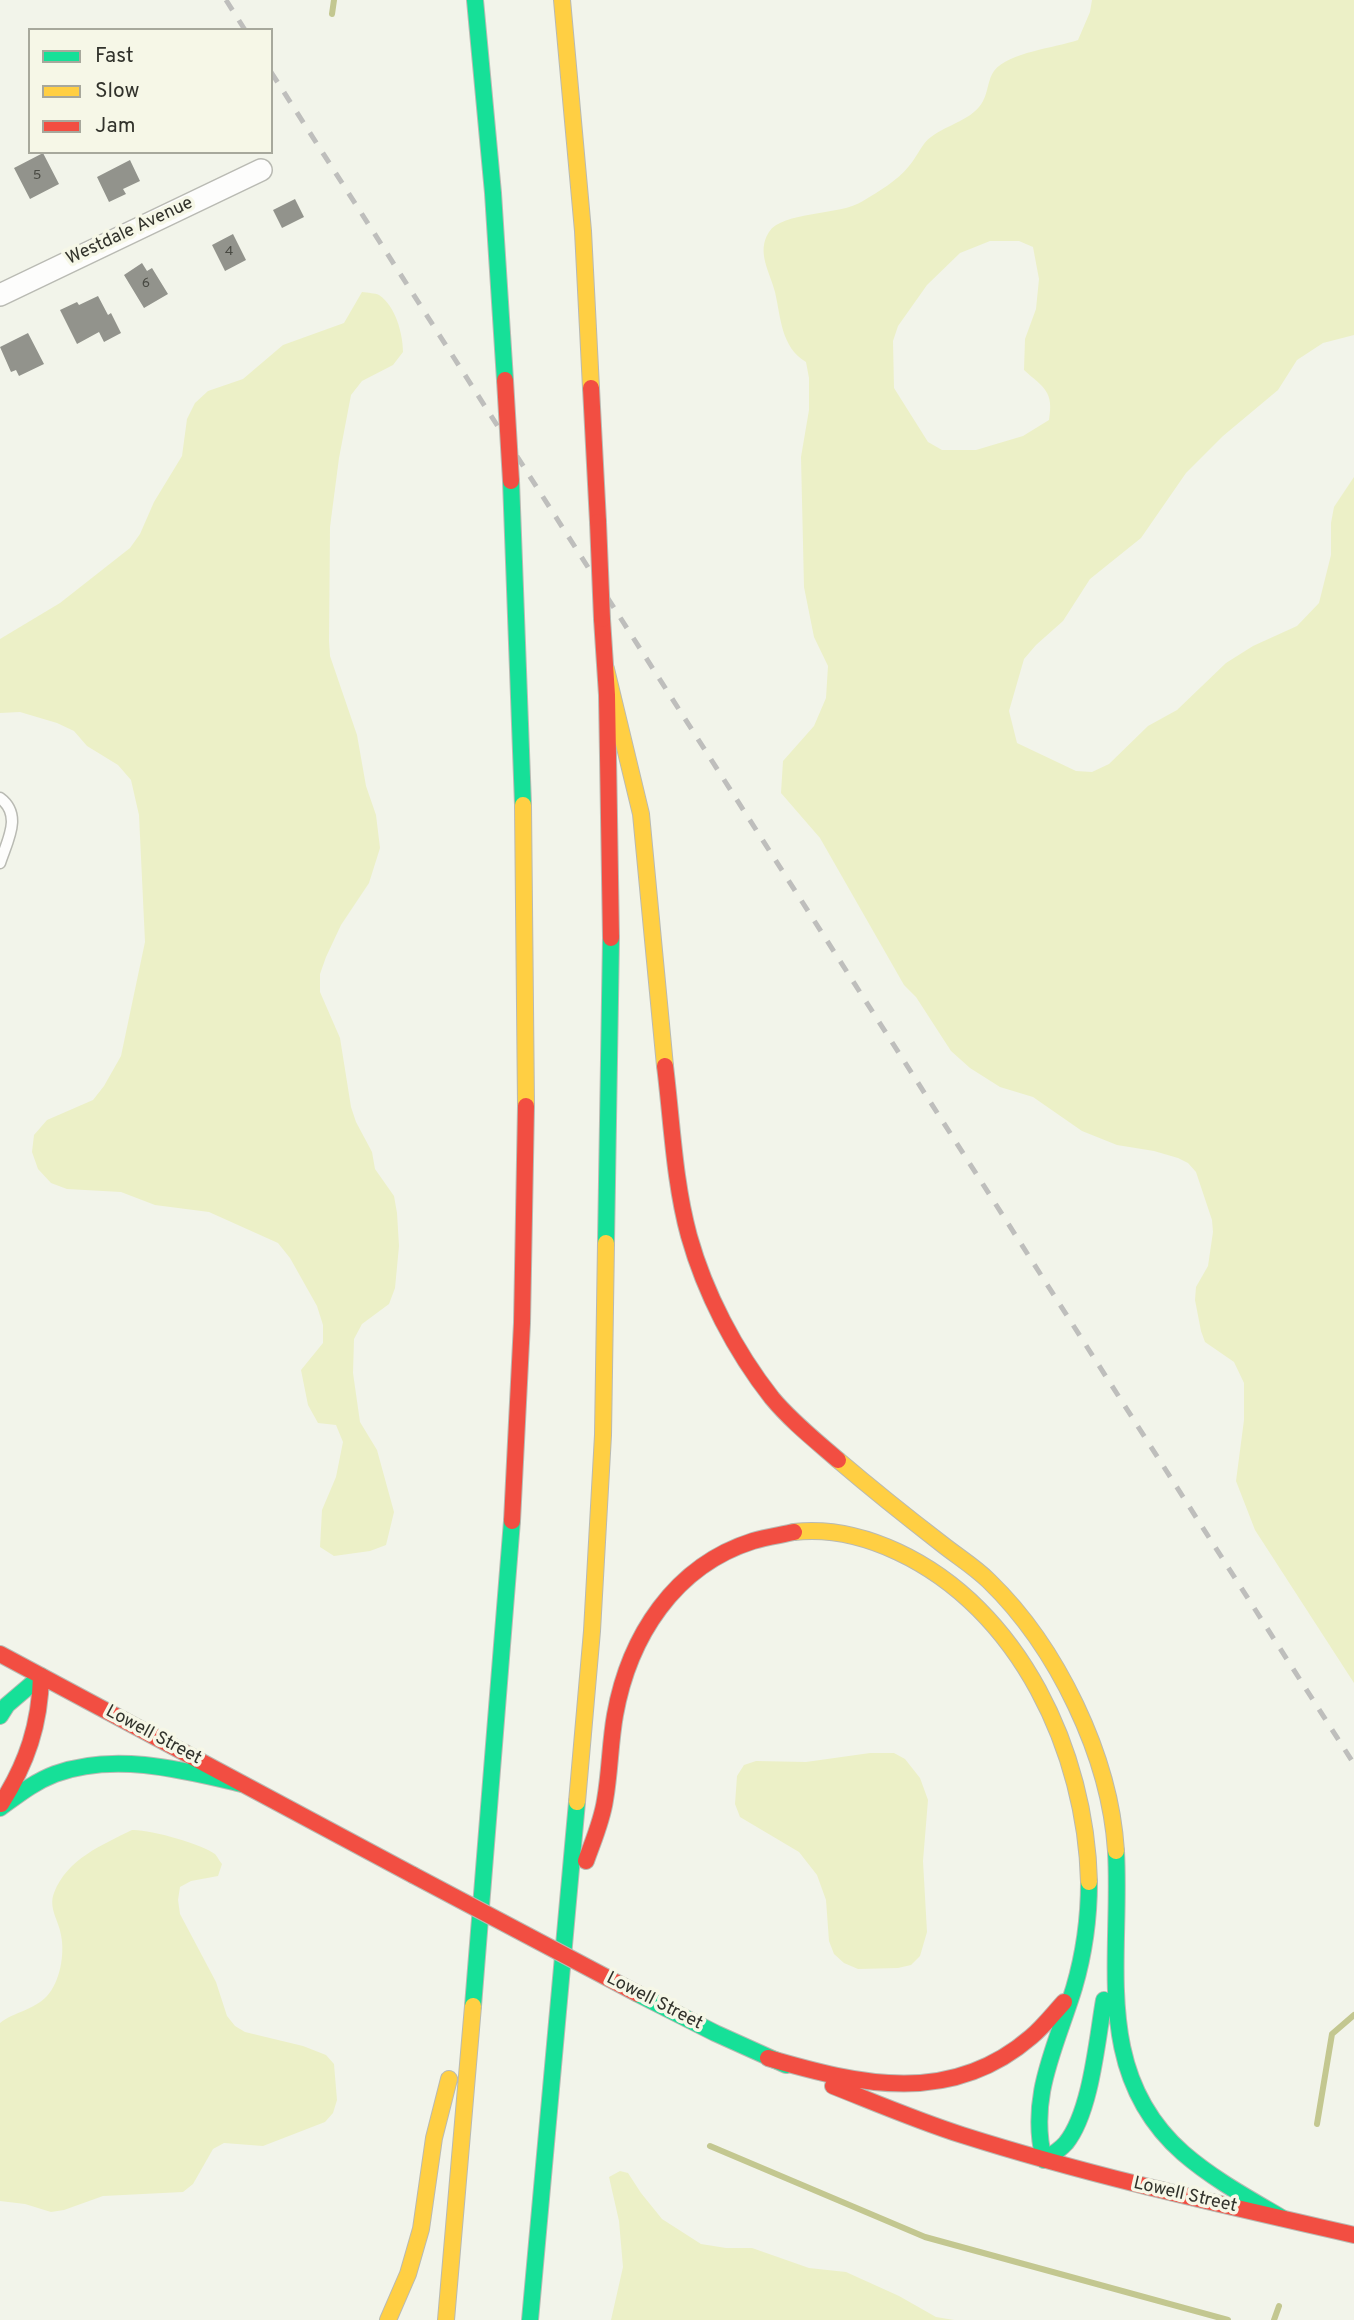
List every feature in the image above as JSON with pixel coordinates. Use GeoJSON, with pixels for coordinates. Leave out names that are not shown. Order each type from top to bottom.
{"type":"FeatureCollection","features":[{"type":"Feature","properties":{"kind":"main road"},"geometry":{"type":"LineString","coordinates":[[446,2320],[504,1660],[514,1484],[525,1140],[525,811],[511,481],[493,194],[475,0]]}},
{"type":"Feature","properties":{"kind":"main road"},"geometry":{"type":"LineString","coordinates":[[530,2320],[592,1631],[603,1435],[611,938],[606,669],[583,231],[562,0]]}},
{"type":"Feature","properties":{"kind":"main road"},"geometry":{"type":"LineString","coordinates":[[606,669],[641,814],[663,1050],[679,1182],[689,1235],[706,1286],[741,1354],[772,1398],[794,1422],[869,1487],[988,1580],[1035,1636],[1060,1673],[1081,1715],[1108,1798],[1116,1855],[1118,2029],[1124,2061],[1138,2097],[1168,2140],[1199,2168],[1282,2218]]}},
{"type":"Feature","properties":{"kind":"main road"},"geometry":{"type":"LineString","coordinates":[[564,1933],[606,1799],[613,1722],[622,1682],[631,1656],[652,1617],[684,1580],[699,1567],[730,1549],[785,1532],[841,1532],[897,1550],[943,1577],[979,1610],[1007,1642],[1033,1680],[1052,1718],[1070,1767],[1086,1837],[1088,1904],[1076,1983],[1040,2107],[1037,2134],[1044,2160],[1067,2142],[1082,2108],[1116,1937]]}},
{"type":"Feature","properties":{"kind":"main road","name":"Lowell Street"},"geometry":{"type":"LineString","coordinates":[[0,1654],[638,1994],[768,2058],[930,2125],[1044,2160],[1119,2181],[1354,2235]]}},
{"type":"Feature","properties":{"kind":"main road"},"geometry":{"type":"LineString","coordinates":[[0,1716],[22,1691],[41,1676]]}},
{"type":"Feature","properties":{"kind":"main road"},"geometry":{"type":"LineString","coordinates":[[0,1806],[22,1767],[36,1732],[41,1676]]}},
{"type":"Feature","properties":{"kind":"main road"},"geometry":{"type":"LineString","coordinates":[[0,1806],[46,1779],[73,1769],[107,1763],[172,1768],[242,1784]]}},
{"type":"Feature","properties":{"kind":"main road"},"geometry":{"type":"LineString","coordinates":[[388,2320],[408,2274],[421,2229],[434,2138],[475,1977]]}},
{"type":"Feature","properties":{"kind":"main road"},"geometry":{"type":"LineString","coordinates":[[768,2058],[857,2083],[917,2085],[960,2079],[988,2068],[1032,2038],[1063,2004],[1076,1983]]}},
{"type":"Feature","properties":{"kind":"street","name":"Westdale Avenue"},"geometry":{"type":"LineString","coordinates":[[0,295],[261,170]]}},
{"type":"Feature","properties":{"kind":"lane"},"geometry":{"type":"LineString","coordinates":[[0,798],[10,809],[13,824],[0,863]]}},
{"type":"Feature","properties":{"kind":"green space"},"geometry":{"type":"Polygon","coordinates":[[[1092,0],[1354,0],[1354,335],[1323,343],[1297,360],[1278,390],[1223,436],[1186,473],[1141,538],[1090,579],[1063,621],[1024,659],[1009,711],[1017,743],[1076,771],[1092,772],[1109,764],[1148,726],[1177,710],[1226,663],[1253,646],[1297,626],[1319,603],[1331,555],[1334,507],[1354,477],[1354,1683],[1255,1530],[1236,1481],[1244,1420],[1244,1383],[1234,1362],[1205,1342],[1201,1331],[1195,1300],[1196,1287],[1208,1266],[1213,1232],[1212,1220],[1196,1172],[1188,1163],[1178,1158],[1117,1145],[1082,1131],[1033,1097],[1000,1087],[970,1068],[951,1051],[916,997],[904,985],[820,838],[781,793],[783,761],[814,726],[826,698],[828,666],[814,637],[804,587],[801,457],[809,410],[809,378],[806,362],[791,348],[783,331],[775,292],[765,262],[765,240],[776,225],[786,220],[853,206],[888,185],[909,166],[928,140],[979,107],[992,74],[1001,65],[1021,55],[1078,40],[1092,0]],[[990,241],[960,253],[927,285],[898,326],[893,341],[894,388],[928,442],[942,450],[976,450],[1023,436],[1049,420],[1049,396],[1024,370],[1025,339],[1036,309],[1039,279],[1033,247],[1019,241],[990,241]]]}},
{"type":"Feature","properties":{"kind":"green space"},"geometry":{"type":"Polygon","coordinates":[[[362,292],[379,295],[390,306],[400,329],[403,352],[393,365],[362,381],[351,395],[330,527],[329,641],[330,656],[357,735],[366,786],[376,815],[380,848],[369,883],[341,925],[326,957],[320,974],[320,992],[340,1038],[351,1107],[356,1122],[372,1152],[375,1169],[394,1196],[397,1213],[399,1246],[395,1288],[389,1304],[362,1324],[354,1339],[353,1373],[360,1422],[377,1450],[394,1512],[386,1545],[370,1551],[334,1556],[320,1547],[322,1510],[336,1477],[343,1442],[336,1425],[318,1423],[308,1405],[301,1370],[323,1343],[323,1325],[317,1306],[290,1258],[278,1243],[209,1212],[155,1205],[121,1192],[67,1189],[51,1183],[38,1169],[32,1152],[34,1135],[47,1120],[93,1100],[121,1056],[145,942],[139,815],[131,780],[118,765],[87,746],[74,731],[20,712],[0,713],[0,639],[60,603],[130,548],[182,456],[187,419],[195,403],[208,391],[243,379],[283,345],[344,323],[362,292]]]}},
{"type":"Feature","properties":{"kind":"green space"},"geometry":{"type":"Polygon","coordinates":[[[870,1753],[894,1753],[905,1759],[920,1778],[928,1800],[923,1861],[927,1932],[920,1956],[911,1965],[898,1968],[858,1969],[844,1963],[834,1954],[829,1941],[826,1900],[817,1875],[799,1852],[740,1817],[735,1804],[737,1776],[744,1765],[756,1761],[806,1762],[870,1753]]]}},
{"type":"Feature","properties":{"kind":"green space"},"geometry":{"type":"Polygon","coordinates":[[[132,1830],[188,1842],[217,1856],[222,1864],[218,1876],[191,1881],[180,1887],[180,1914],[216,1982],[227,2016],[235,2026],[245,2032],[303,2046],[326,2055],[334,2064],[337,2100],[333,2113],[325,2122],[263,2146],[224,2143],[213,2149],[193,2184],[183,2192],[103,2196],[51,2212],[25,2204],[0,2201],[0,2023],[42,2001],[55,1983],[62,1959],[62,1943],[52,1899],[60,1881],[76,1862],[87,1854],[132,1830]]]}},
{"type":"Feature","properties":{"kind":"green space"},"geometry":{"type":"Polygon","coordinates":[[[620,2171],[628,2173],[662,2219],[701,2244],[752,2248],[809,2268],[846,2272],[899,2296],[936,2317],[954,2320],[611,2320],[623,2267],[619,2221],[609,2177],[620,2171]]]}},
{"type":"Feature","properties":{"kind":"building"},"geometry":{"type":"Polygon","coordinates":[[[44,154],[59,184],[30,199],[14,168],[44,154]]]}},
{"type":"Feature","properties":{"kind":"building"},"geometry":{"type":"Polygon","coordinates":[[[130,160],[140,181],[123,189],[126,194],[109,202],[97,177],[130,160]]]}},
{"type":"Feature","properties":{"kind":"building"},"geometry":{"type":"Polygon","coordinates":[[[295,199],[304,217],[282,228],[273,210],[295,199]]]}},
{"type":"Feature","properties":{"kind":"building"},"geometry":{"type":"Polygon","coordinates":[[[233,234],[246,260],[225,271],[212,245],[233,234]]]}},
{"type":"Feature","properties":{"kind":"building"},"geometry":{"type":"Polygon","coordinates":[[[142,263],[147,271],[152,268],[168,294],[144,308],[124,275],[142,263]]]}},
{"type":"Feature","properties":{"kind":"building"},"geometry":{"type":"Polygon","coordinates":[[[98,296],[121,333],[104,342],[99,332],[77,344],[60,310],[98,296]]]}},
{"type":"Feature","properties":{"kind":"building"},"geometry":{"type":"Polygon","coordinates":[[[28,333],[44,364],[19,376],[16,370],[11,372],[0,347],[28,333]]]}},
{"type":"Feature","properties":{"kind":"waterway"},"geometry":{"type":"LineString","coordinates":[[332,14],[334,0]]}},
{"type":"Feature","properties":{"kind":"waterway"},"geometry":{"type":"LineString","coordinates":[[1317,2124],[1332,2034],[1354,2015]]}},
{"type":"Feature","properties":{"kind":"waterway"},"geometry":{"type":"LineString","coordinates":[[710,2146],[925,2237],[1228,2320]]}},
{"type":"Feature","properties":{"kind":"waterway"},"geometry":{"type":"LineString","coordinates":[[1274,2320],[1279,2306]]}},
{"type":"Feature","properties":{"kind":"railway"},"geometry":{"type":"LineString","coordinates":[[226,0],[244,28]]}},
{"type":"Feature","properties":{"kind":"railway"},"geometry":{"type":"LineString","coordinates":[[273,75],[1354,1764]]}},
{"type":"Feature","properties":{"kind":"traffic: fast"},"geometry":{"type":"LineString","coordinates":[[475,0],[493,193],[505,380]]}},
{"type":"Feature","properties":{"kind":"traffic: fast"},"geometry":{"type":"LineString","coordinates":[[511,481],[523,805]]}},
{"type":"Feature","properties":{"kind":"traffic: fast"},"geometry":{"type":"LineString","coordinates":[[606,1243],[611,938]]}},
{"type":"Feature","properties":{"kind":"traffic: fast"},"geometry":{"type":"LineString","coordinates":[[473,2006],[512,1521]]}},
{"type":"Feature","properties":{"kind":"traffic: fast"},"geometry":{"type":"LineString","coordinates":[[0,1716],[7,1705],[41,1676]]}},
{"type":"Feature","properties":{"kind":"traffic: fast"},"geometry":{"type":"LineString","coordinates":[[0,1808],[47,1777],[101,1764],[173,1769],[242,1784]]}},
{"type":"Feature","properties":{"kind":"traffic: fast"},"geometry":{"type":"LineString","coordinates":[[530,2320],[577,1802]]}},
{"type":"Feature","properties":{"kind":"traffic: fast"},"geometry":{"type":"LineString","coordinates":[[1116,1851],[1117,2012],[1123,2050],[1135,2087],[1154,2121],[1183,2153],[1219,2180],[1282,2218]]}},
{"type":"Feature","properties":{"kind":"traffic: fast"},"geometry":{"type":"LineString","coordinates":[[1089,1882],[1081,1962],[1046,2072],[1042,2093],[1039,2115],[1044,2160],[1066,2143],[1082,2113],[1092,2075],[1104,2000]]}},
{"type":"Feature","properties":{"kind":"traffic: fast"},"geometry":{"type":"LineString","coordinates":[[638,1994],[786,2065]]}},
{"type":"Feature","properties":{"kind":"traffic: slow"},"geometry":{"type":"LineString","coordinates":[[562,0],[583,231],[591,388]]}},
{"type":"Feature","properties":{"kind":"traffic: slow"},"geometry":{"type":"LineString","coordinates":[[606,669],[641,814],[665,1066]]}},
{"type":"Feature","properties":{"kind":"traffic: slow"},"geometry":{"type":"LineString","coordinates":[[523,805],[526,1106]]}},
{"type":"Feature","properties":{"kind":"traffic: slow"},"geometry":{"type":"LineString","coordinates":[[577,1802],[592,1631],[603,1435],[606,1243]]}},
{"type":"Feature","properties":{"kind":"traffic: slow"},"geometry":{"type":"LineString","coordinates":[[838,1460],[984,1576],[1037,1638],[1076,1705],[1091,1741],[1112,1815],[1116,1851]]}},
{"type":"Feature","properties":{"kind":"traffic: slow"},"geometry":{"type":"LineString","coordinates":[[794,1532],[821,1531],[847,1535],[898,1552],[941,1577],[979,1609],[1011,1647],[1038,1690],[1059,1735],[1075,1784],[1085,1833],[1089,1882]]}},
{"type":"Feature","properties":{"kind":"traffic: slow"},"geometry":{"type":"LineString","coordinates":[[446,2320],[473,2006]]}},
{"type":"Feature","properties":{"kind":"traffic: slow"},"geometry":{"type":"LineString","coordinates":[[388,2320],[408,2274],[421,2229],[434,2138],[449,2079]]}},
{"type":"Feature","properties":{"kind":"traffic: jam"},"geometry":{"type":"LineString","coordinates":[[505,380],[511,481]]}},
{"type":"Feature","properties":{"kind":"traffic: jam"},"geometry":{"type":"LineString","coordinates":[[591,388],[598,522]]}},
{"type":"Feature","properties":{"kind":"traffic: jam"},"geometry":{"type":"LineString","coordinates":[[598,522],[602,619]]}},
{"type":"Feature","properties":{"kind":"traffic: jam"},"geometry":{"type":"LineString","coordinates":[[602,619],[607,695],[611,938]]}},
{"type":"Feature","properties":{"kind":"traffic: jam"},"geometry":{"type":"LineString","coordinates":[[665,1066],[684,1215],[696,1257],[713,1300],[746,1361],[772,1398],[838,1460]]}},
{"type":"Feature","properties":{"kind":"traffic: jam"},"geometry":{"type":"LineString","coordinates":[[512,1521],[522,1323],[526,1106]]}},
{"type":"Feature","properties":{"kind":"traffic: jam"},"geometry":{"type":"LineString","coordinates":[[586,1861],[604,1808],[613,1726],[622,1686],[631,1658],[644,1632],[678,1586],[700,1568],[725,1552],[753,1541],[794,1532]]}},
{"type":"Feature","properties":{"kind":"traffic: jam"},"geometry":{"type":"LineString","coordinates":[[0,1654],[413,1875]]}},
{"type":"Feature","properties":{"kind":"traffic: jam"},"geometry":{"type":"LineString","coordinates":[[1,1804],[30,1743],[38,1710],[41,1676]]}},
{"type":"Feature","properties":{"kind":"traffic: jam"},"geometry":{"type":"LineString","coordinates":[[413,1875],[638,1994]]}},
{"type":"Feature","properties":{"kind":"traffic: jam"},"geometry":{"type":"LineString","coordinates":[[768,2058],[837,2076],[871,2081],[904,2084],[937,2081],[969,2073],[1001,2059],[1035,2033],[1064,2002]]}},
{"type":"Feature","properties":{"kind":"traffic: jam"},"geometry":{"type":"LineString","coordinates":[[833,2086],[929,2124],[1059,2164],[1354,2235]]}}]}
